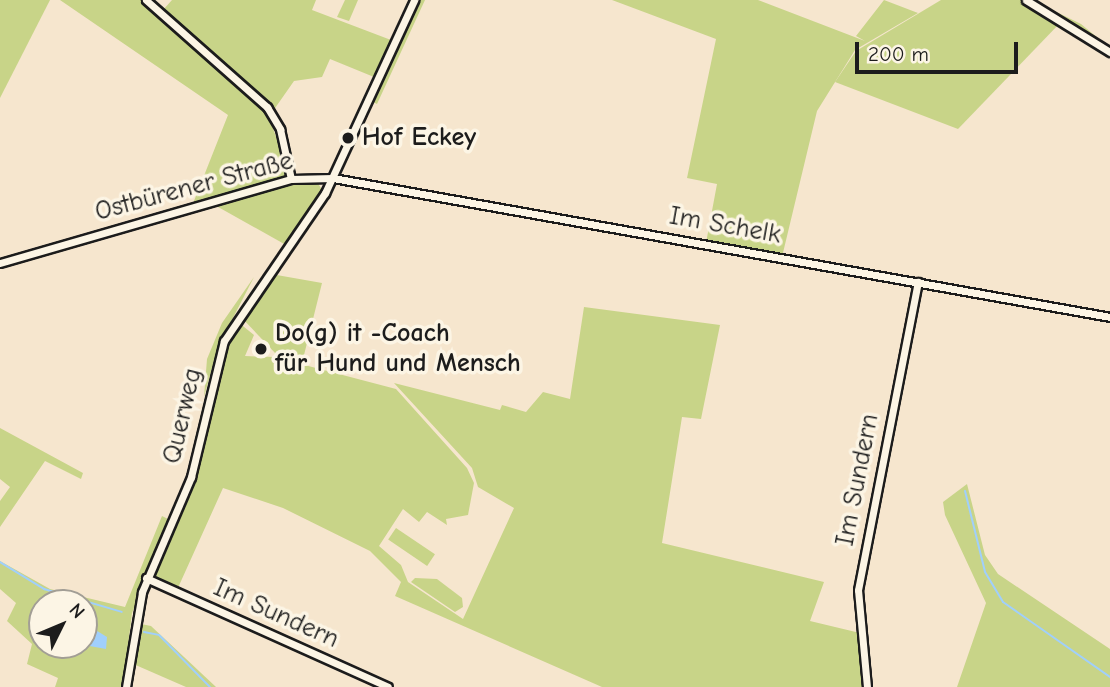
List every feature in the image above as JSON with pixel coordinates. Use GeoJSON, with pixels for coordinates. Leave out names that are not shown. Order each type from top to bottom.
{"type":"FeatureCollection","features":[{"type":"Feature","properties":{"kind":"street"},"geometry":{"type":"LineString","coordinates":[[146,0],[267,107],[280,129],[291,179]]}},
{"type":"Feature","properties":{"kind":"street","name":"Ostbürener Straße"},"geometry":{"type":"LineString","coordinates":[[0,262],[291,179],[333,178],[414,0]]}},
{"type":"Feature","properties":{"kind":"street"},"geometry":{"type":"LineString","coordinates":[[1026,0],[1110,52]]}},
{"type":"Feature","properties":{"kind":"street","name":"Im Schelk"},"geometry":{"type":"LineString","coordinates":[[333,178],[1110,317]]}},
{"type":"Feature","properties":{"kind":"street","name":"Querweg"},"geometry":{"type":"LineString","coordinates":[[126,687],[146,579],[191,477],[224,341],[333,178]]}},
{"type":"Feature","properties":{"kind":"street","name":"Im Sundern"},"geometry":{"type":"LineString","coordinates":[[867,687],[858,590],[918,282]]}},
{"type":"Feature","properties":{"kind":"street","name":"Im Sundern"},"geometry":{"type":"LineString","coordinates":[[146,579],[388,687]]}},
{"type":"Feature","properties":{"kind":"green space"},"geometry":{"type":"Polygon","coordinates":[[[0,0],[50,0],[0,98],[0,0]]]}},
{"type":"Feature","properties":{"kind":"green space"},"geometry":{"type":"Polygon","coordinates":[[[60,0],[145,0],[266,109],[288,170],[282,180],[192,206],[228,115],[60,0]]]}},
{"type":"Feature","properties":{"kind":"green space"},"geometry":{"type":"Polygon","coordinates":[[[172,0],[316,0],[312,10],[391,40],[374,77],[330,59],[322,77],[294,81],[273,111],[163,10],[172,0]]]}},
{"type":"Feature","properties":{"kind":"green space"},"geometry":{"type":"Polygon","coordinates":[[[345,0],[358,0],[349,21],[337,17],[345,0]]]}},
{"type":"Feature","properties":{"kind":"green space"},"geometry":{"type":"Polygon","coordinates":[[[419,0],[425,0],[377,104],[371,101],[419,0]]]}},
{"type":"Feature","properties":{"kind":"green space"},"geometry":{"type":"Polygon","coordinates":[[[612,0],[758,0],[865,41],[856,36],[884,0],[918,13],[855,50],[817,111],[782,257],[706,243],[717,184],[687,178],[716,39],[612,0]]]}},
{"type":"Feature","properties":{"kind":"green space"},"geometry":{"type":"Polygon","coordinates":[[[941,0],[1021,0],[1060,23],[958,129],[835,82],[856,51],[941,0]]]}},
{"type":"Feature","properties":{"kind":"green space"},"geometry":{"type":"Polygon","coordinates":[[[1032,0],[1081,24],[1110,48],[1099,39],[1032,0]]]}},
{"type":"Feature","properties":{"kind":"green space"},"geometry":{"type":"Polygon","coordinates":[[[316,180],[322,190],[286,245],[211,203],[316,180]]]}},
{"type":"Feature","properties":{"kind":"green space"},"geometry":{"type":"Polygon","coordinates":[[[271,274],[322,283],[302,363],[276,354],[241,317],[271,274]]]}},
{"type":"Feature","properties":{"kind":"green space"},"geometry":{"type":"Polygon","coordinates":[[[254,277],[218,347],[204,397],[207,359],[222,323],[254,277]]]}},
{"type":"Feature","properties":{"kind":"green space"},"geometry":{"type":"Polygon","coordinates":[[[584,307],[720,325],[701,419],[682,417],[662,543],[824,582],[810,621],[860,633],[867,687],[602,687],[395,596],[401,582],[370,551],[283,508],[223,488],[177,590],[151,575],[195,478],[220,366],[238,322],[254,335],[245,356],[274,357],[396,389],[467,468],[474,483],[468,515],[446,519],[447,525],[427,512],[419,522],[403,509],[379,546],[401,565],[408,582],[463,619],[514,508],[478,487],[472,468],[394,383],[500,410],[502,405],[526,412],[543,392],[570,399],[584,307]]]}},
{"type":"Feature","properties":{"kind":"green space"},"geometry":{"type":"Polygon","coordinates":[[[0,428],[83,473],[81,479],[45,461],[0,527],[0,501],[10,487],[0,479],[0,428]]]}},
{"type":"Feature","properties":{"kind":"green space"},"geometry":{"type":"Polygon","coordinates":[[[967,484],[985,555],[998,574],[1110,649],[1110,687],[957,687],[986,603],[945,515],[943,502],[967,484]]]}},
{"type":"Feature","properties":{"kind":"green space"},"geometry":{"type":"Polygon","coordinates":[[[162,516],[170,520],[132,613],[123,687],[55,687],[58,678],[27,664],[28,659],[98,659],[98,601],[125,607],[162,516]]]}},
{"type":"Feature","properties":{"kind":"green space"},"geometry":{"type":"Polygon","coordinates":[[[396,528],[435,554],[427,566],[388,540],[396,528]]]}},
{"type":"Feature","properties":{"kind":"green space"},"geometry":{"type":"Polygon","coordinates":[[[0,561],[50,589],[28,589],[28,640],[7,621],[16,603],[0,589],[0,561]]]}},
{"type":"Feature","properties":{"kind":"green space"},"geometry":{"type":"Polygon","coordinates":[[[415,578],[437,579],[462,598],[463,607],[455,612],[411,582],[415,578]]]}},
{"type":"Feature","properties":{"kind":"green space"},"geometry":{"type":"Polygon","coordinates":[[[136,623],[151,626],[216,687],[186,687],[131,663],[136,623]]]}},
{"type":"Feature","properties":{"kind":"water"},"geometry":{"type":"Polygon","coordinates":[[[98,632],[107,637],[106,649],[98,648],[98,632]]]}},
{"type":"Feature","properties":{"kind":"waterway"},"geometry":{"type":"LineString","coordinates":[[965,491],[985,572],[1003,602],[1110,677]]}},
{"type":"Feature","properties":{"kind":"waterway"},"geometry":{"type":"LineString","coordinates":[[0,562],[44,589],[122,612]]}},
{"type":"Feature","properties":{"kind":"waterway"},"geometry":{"type":"LineString","coordinates":[[144,632],[159,635],[210,687]]}},
{"type":"Feature","properties":{"kind":"place","name":"Hof Eckey"},"geometry":{"type":"Point","coordinates":[348,138]}},
{"type":"Feature","properties":{"kind":"place","name":"Do(g) it -Coach für Hund und Mensch"},"geometry":{"type":"Point","coordinates":[261,349]}}]}
